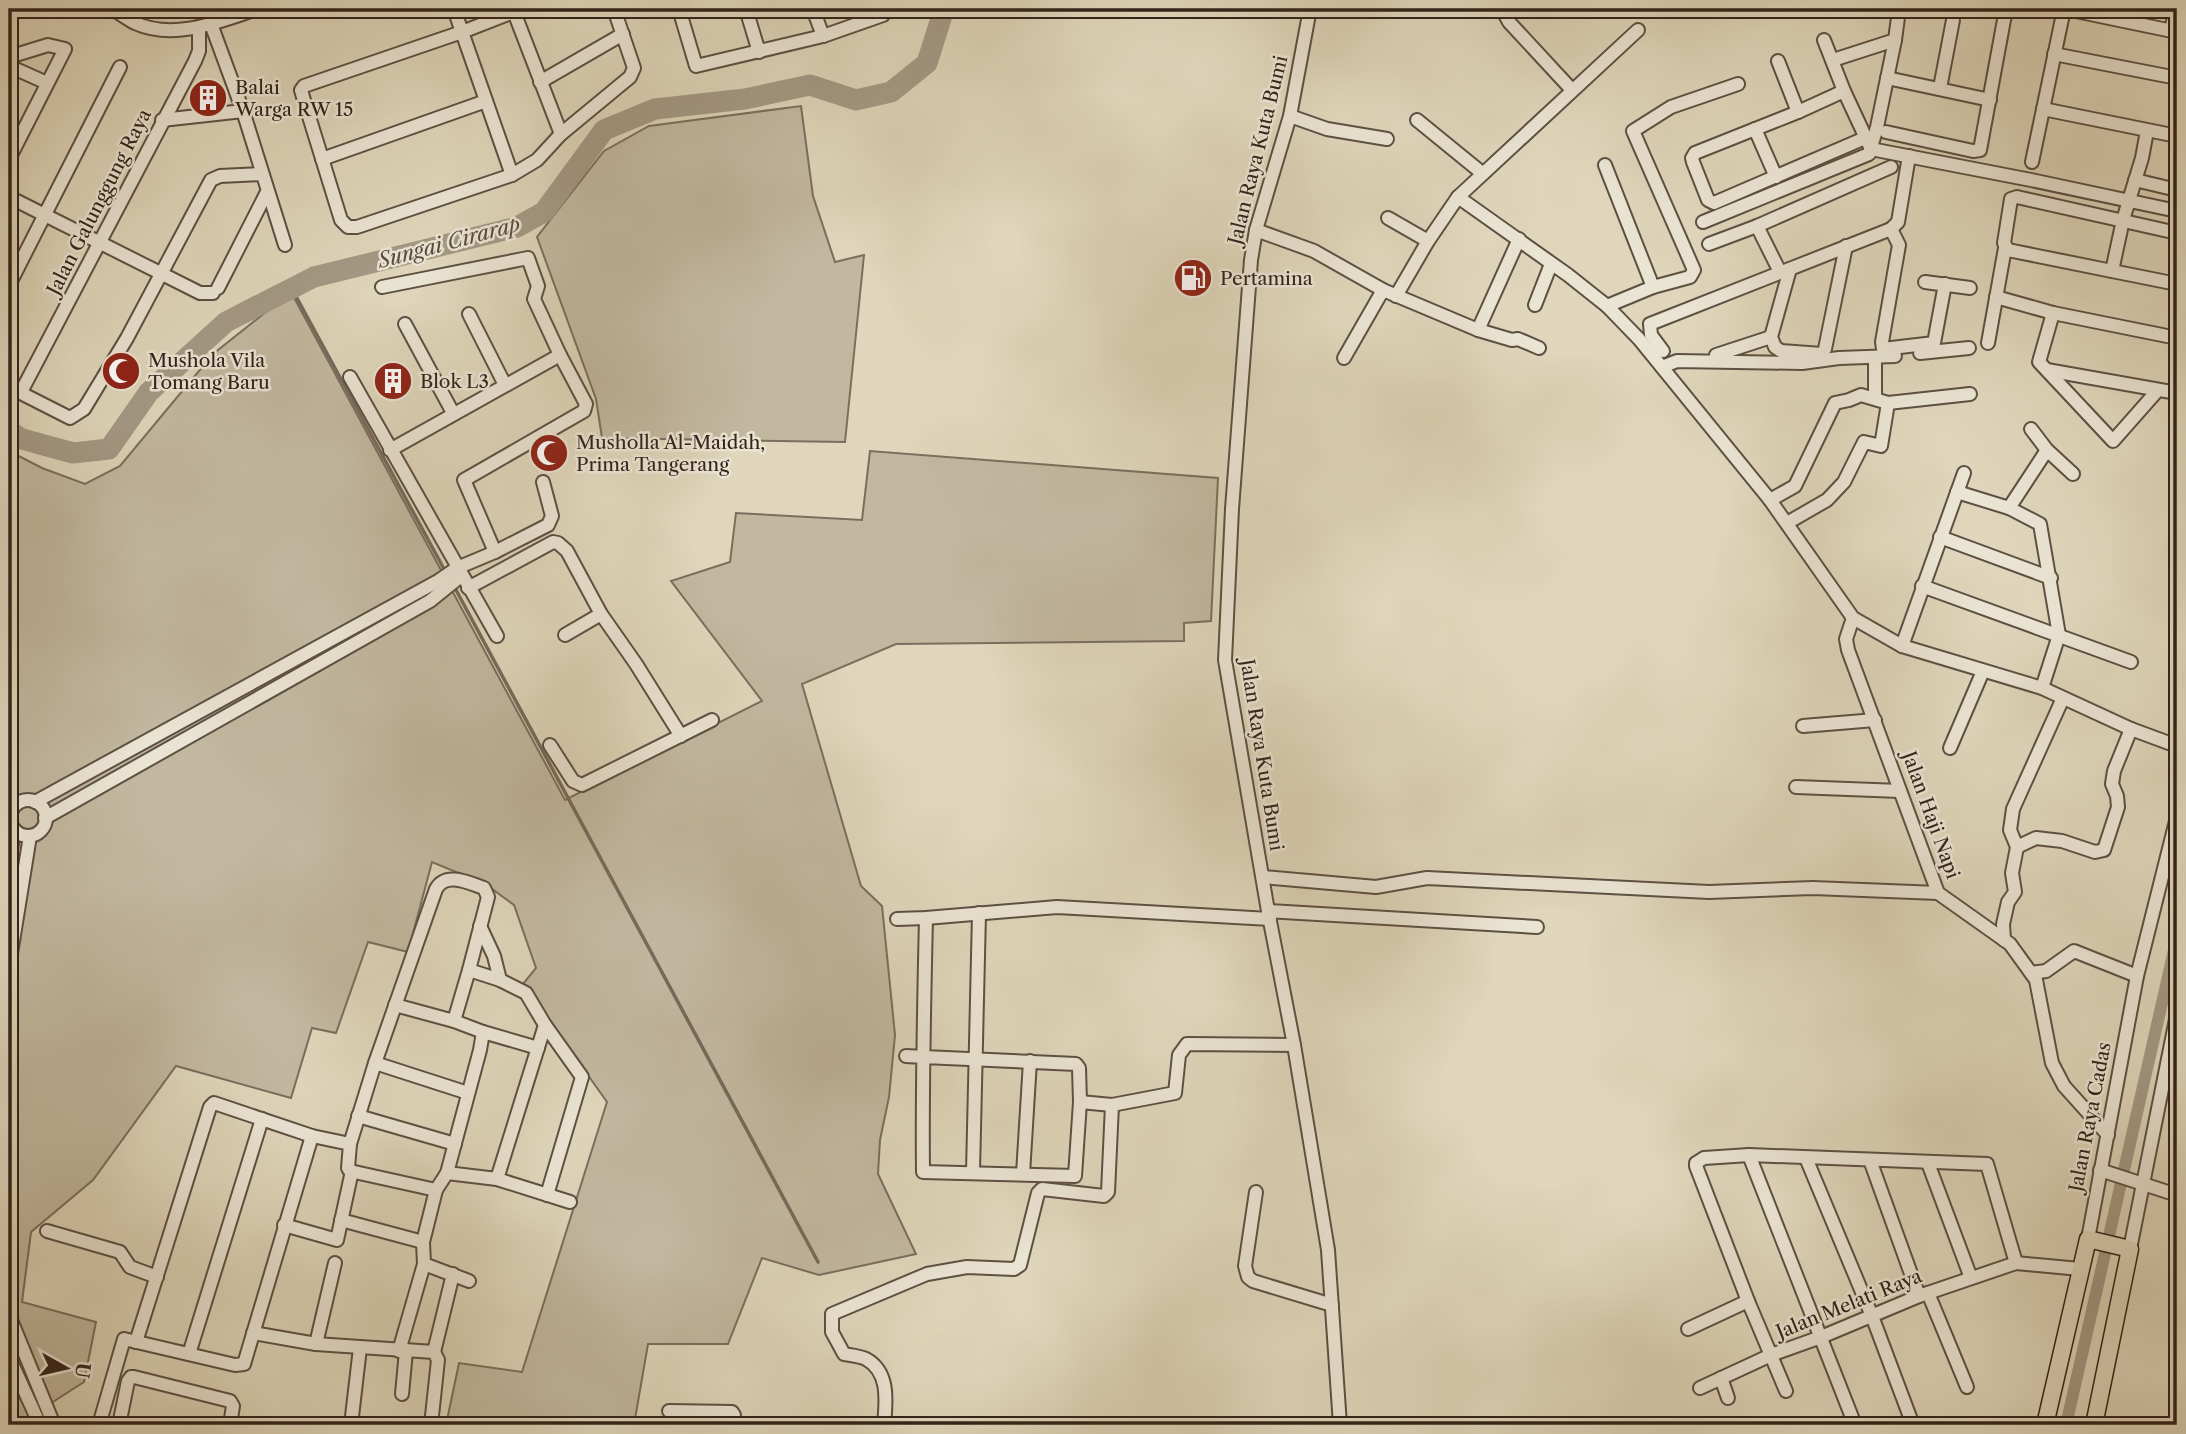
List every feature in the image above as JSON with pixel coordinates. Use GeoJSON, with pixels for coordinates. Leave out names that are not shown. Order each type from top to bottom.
{"type":"FeatureCollection","features":[{"type":"Feature","properties":{"kind":"main road"},"geometry":{"type":"LineString","coordinates":[[2092,1240],[2126,1248],[2094,1425]]}},
{"type":"Feature","properties":{"kind":"main road","name":"Jalan Raya Cadas"},"geometry":{"type":"LineString","coordinates":[[2045,1425],[2080,1269],[2092,1240]]}},
{"type":"Feature","properties":{"kind":"street"},"geometry":{"type":"LineString","coordinates":[[112,9],[137,24],[162,30],[205,26],[257,9]]}},
{"type":"Feature","properties":{"kind":"street"},"geometry":{"type":"LineString","coordinates":[[454,9],[512,175]]}},
{"type":"Feature","properties":{"kind":"street"},"geometry":{"type":"LineString","coordinates":[[561,135],[540,82],[517,10],[462,32],[304,86],[301,90],[341,220],[348,227],[357,227],[512,175],[537,160],[561,135],[630,77],[634,68],[614,9]]}},
{"type":"Feature","properties":{"kind":"street"},"geometry":{"type":"LineString","coordinates":[[679,9],[696,66],[823,36],[882,11]]}},
{"type":"Feature","properties":{"kind":"street"},"geometry":{"type":"LineString","coordinates":[[746,9],[759,52]]}},
{"type":"Feature","properties":{"kind":"street"},"geometry":{"type":"LineString","coordinates":[[813,9],[823,36]]}},
{"type":"Feature","properties":{"kind":"street","name":"Jalan Raya Kuta Bumi"},"geometry":{"type":"LineString","coordinates":[[1310,9],[1290,116],[1256,230],[1251,260],[1234,482],[1225,660],[1328,1250],[1340,1425]]}},
{"type":"Feature","properties":{"kind":"street"},"geometry":{"type":"LineString","coordinates":[[1503,9],[1510,22],[1572,90]]}},
{"type":"Feature","properties":{"kind":"street"},"geometry":{"type":"LineString","coordinates":[[1886,132],[1978,151],[2006,9]]}},
{"type":"Feature","properties":{"kind":"street"},"geometry":{"type":"LineString","coordinates":[[2032,162],[2065,9],[2120,14],[2174,31],[2176,9]]}},
{"type":"Feature","properties":{"kind":"street"},"geometry":{"type":"LineString","coordinates":[[1868,144],[1887,78],[1899,10]]}},
{"type":"Feature","properties":{"kind":"street"},"geometry":{"type":"LineString","coordinates":[[1940,88],[1953,20]]}},
{"type":"Feature","properties":{"kind":"street"},"geometry":{"type":"LineString","coordinates":[[205,26],[243,111],[285,245]]}},
{"type":"Feature","properties":{"kind":"street","name":"Jalan Galunggung Raya"},"geometry":{"type":"LineString","coordinates":[[15,389],[100,244],[199,51],[205,26]]}},
{"type":"Feature","properties":{"kind":"street"},"geometry":{"type":"LineString","coordinates":[[1396,296],[1458,197],[1638,30]]}},
{"type":"Feature","properties":{"kind":"street"},"geometry":{"type":"LineString","coordinates":[[540,82],[623,34]]}},
{"type":"Feature","properties":{"kind":"street"},"geometry":{"type":"LineString","coordinates":[[1703,222],[1869,155],[1868,144],[1824,40]]}},
{"type":"Feature","properties":{"kind":"street"},"geometry":{"type":"LineString","coordinates":[[1833,60],[1895,40]]}},
{"type":"Feature","properties":{"kind":"street"},"geometry":{"type":"LineString","coordinates":[[9,57],[48,45],[65,49],[9,159]]}},
{"type":"Feature","properties":{"kind":"street"},"geometry":{"type":"LineString","coordinates":[[2054,54],[2177,78]]}},
{"type":"Feature","properties":{"kind":"street"},"geometry":{"type":"LineString","coordinates":[[1778,61],[1798,112]]}},
{"type":"Feature","properties":{"kind":"street"},"geometry":{"type":"LineString","coordinates":[[9,65],[47,83]]}},
{"type":"Feature","properties":{"kind":"street"},"geometry":{"type":"LineString","coordinates":[[9,285],[120,67]]}},
{"type":"Feature","properties":{"kind":"street"},"geometry":{"type":"LineString","coordinates":[[1887,78],[1990,100]]}},
{"type":"Feature","properties":{"kind":"street"},"geometry":{"type":"LineString","coordinates":[[1607,306],[1653,287],[1690,277],[1694,270],[1633,131],[1671,107],[1738,84]]}},
{"type":"Feature","properties":{"kind":"street"},"geometry":{"type":"LineString","coordinates":[[1844,91],[1695,153],[1692,158],[1708,200],[1714,203],[1868,144],[1909,156],[2177,211]]}},
{"type":"Feature","properties":{"kind":"street"},"geometry":{"type":"LineString","coordinates":[[322,159],[486,101]]}},
{"type":"Feature","properties":{"kind":"street"},"geometry":{"type":"LineString","coordinates":[[2043,109],[2177,136]]}},
{"type":"Feature","properties":{"kind":"street"},"geometry":{"type":"LineString","coordinates":[[162,120],[243,111]]}},
{"type":"Feature","properties":{"kind":"street"},"geometry":{"type":"LineString","coordinates":[[1290,116],[1327,129],[1387,139]]}},
{"type":"Feature","properties":{"kind":"street"},"geometry":{"type":"LineString","coordinates":[[1417,120],[1482,173]]}},
{"type":"Feature","properties":{"kind":"street"},"geometry":{"type":"LineString","coordinates":[[1755,129],[1776,177]]}},
{"type":"Feature","properties":{"kind":"street"},"geometry":{"type":"LineString","coordinates":[[2112,271],[2147,131]]}},
{"type":"Feature","properties":{"kind":"street"},"geometry":{"type":"LineString","coordinates":[[1663,351],[1651,335],[1650,324],[1891,229],[1898,222],[1909,156]]}},
{"type":"Feature","properties":{"kind":"street"},"geometry":{"type":"LineString","coordinates":[[1605,165],[1653,287]]}},
{"type":"Feature","properties":{"kind":"street"},"geometry":{"type":"LineString","coordinates":[[1709,244],[1757,226],[1891,167]]}},
{"type":"Feature","properties":{"kind":"street"},"geometry":{"type":"LineString","coordinates":[[15,389],[70,418],[84,409],[127,338],[211,180],[215,177],[262,174]]}},
{"type":"Feature","properties":{"kind":"street"},"geometry":{"type":"LineString","coordinates":[[2135,180],[2177,190]]}},
{"type":"Feature","properties":{"kind":"street"},"geometry":{"type":"LineString","coordinates":[[9,197],[200,293],[215,290],[267,192]]}},
{"type":"Feature","properties":{"kind":"street"},"geometry":{"type":"LineString","coordinates":[[1458,197],[1519,239],[1607,306],[1662,367],[1770,500],[1853,618],[1902,646],[2042,688],[2131,729],[2177,746]]}},
{"type":"Feature","properties":{"kind":"street"},"geometry":{"type":"LineString","coordinates":[[1988,343],[2011,199],[2014,197],[2177,233]]}},
{"type":"Feature","properties":{"kind":"street"},"geometry":{"type":"LineString","coordinates":[[1388,218],[1428,241]]}},
{"type":"Feature","properties":{"kind":"street"},"geometry":{"type":"LineString","coordinates":[[1757,226],[1785,270],[1771,337],[1775,347],[1781,351],[1822,354],[1825,351],[1846,246]]}},
{"type":"Feature","properties":{"kind":"street"},"geometry":{"type":"LineString","coordinates":[[1891,229],[1899,245],[1883,349],[1934,343],[1945,284]]}},
{"type":"Feature","properties":{"kind":"street"},"geometry":{"type":"LineString","coordinates":[[1256,230],[1314,251],[1396,296],[1478,330],[1511,340],[1518,339],[1539,348]]}},
{"type":"Feature","properties":{"kind":"street"},"geometry":{"type":"LineString","coordinates":[[1478,330],[1519,239]]}},
{"type":"Feature","properties":{"kind":"street"},"geometry":{"type":"LineString","coordinates":[[2005,248],[2177,284]]}},
{"type":"Feature","properties":{"kind":"street"},"geometry":{"type":"LineString","coordinates":[[382,287],[528,258],[538,286],[534,299],[586,404],[584,411],[464,480],[495,552]]}},
{"type":"Feature","properties":{"kind":"street"},"geometry":{"type":"LineString","coordinates":[[1535,305],[1551,264]]}},
{"type":"Feature","properties":{"kind":"street"},"geometry":{"type":"LineString","coordinates":[[1925,282],[1970,288]]}},
{"type":"Feature","properties":{"kind":"street"},"geometry":{"type":"LineString","coordinates":[[1344,358],[1383,290]]}},
{"type":"Feature","properties":{"kind":"street"},"geometry":{"type":"LineString","coordinates":[[1996,297],[2053,313],[2177,338]]}},
{"type":"Feature","properties":{"kind":"street"},"geometry":{"type":"LineString","coordinates":[[2053,313],[2039,362],[2113,441],[2158,390]]}},
{"type":"Feature","properties":{"kind":"street"},"geometry":{"type":"LineString","coordinates":[[469,314],[505,385]]}},
{"type":"Feature","properties":{"kind":"street"},"geometry":{"type":"LineString","coordinates":[[405,324],[453,413]]}},
{"type":"Feature","properties":{"kind":"street"},"geometry":{"type":"LineString","coordinates":[[1716,355],[1771,337]]}},
{"type":"Feature","properties":{"kind":"street"},"geometry":{"type":"LineString","coordinates":[[1662,367],[1677,361],[1802,363],[1969,348]]}},
{"type":"Feature","properties":{"kind":"street"},"geometry":{"type":"LineString","coordinates":[[390,450],[560,355]]}},
{"type":"Feature","properties":{"kind":"street"},"geometry":{"type":"LineString","coordinates":[[1875,358],[1875,398]]}},
{"type":"Feature","properties":{"kind":"street"},"geometry":{"type":"LineString","coordinates":[[2047,370],[2177,393]]}},
{"type":"Feature","properties":{"kind":"street"},"geometry":{"type":"LineString","coordinates":[[350,377],[497,636]]}},
{"type":"Feature","properties":{"kind":"street"},"geometry":{"type":"LineString","coordinates":[[1770,500],[1796,486],[1835,403],[1861,395],[1888,403],[1970,394]]}},
{"type":"Feature","properties":{"kind":"street"},"geometry":{"type":"LineString","coordinates":[[1787,523],[1821,505],[1844,482],[1864,442],[1881,446],[1888,403]]}},
{"type":"Feature","properties":{"kind":"street"},"geometry":{"type":"LineString","coordinates":[[2031,429],[2047,450],[2073,474]]}},
{"type":"Feature","properties":{"kind":"street"},"geometry":{"type":"LineString","coordinates":[[2009,508],[2047,450]]}},
{"type":"Feature","properties":{"kind":"street"},"geometry":{"type":"LineString","coordinates":[[1902,646],[1964,472]]}},
{"type":"Feature","properties":{"kind":"street"},"geometry":{"type":"LineString","coordinates":[[9,863],[14,830],[10,818],[15,807],[25,801],[35,802],[438,581],[548,525],[552,516],[543,482]]}},
{"type":"Feature","properties":{"kind":"street"},"geometry":{"type":"LineString","coordinates":[[1957,492],[2009,508],[2040,524],[2059,635],[2042,688]]}},
{"type":"Feature","properties":{"kind":"street"},"geometry":{"type":"LineString","coordinates":[[1940,537],[2051,579]]}},
{"type":"Feature","properties":{"kind":"street"},"geometry":{"type":"LineString","coordinates":[[468,588],[553,542],[558,543],[567,551],[601,614],[681,736]]}},
{"type":"Feature","properties":{"kind":"street"},"geometry":{"type":"LineString","coordinates":[[14,830],[18,834],[30,836],[41,831],[46,818],[430,601],[459,572]]}},
{"type":"Feature","properties":{"kind":"street"},"geometry":{"type":"LineString","coordinates":[[1922,586],[2131,662]]}},
{"type":"Feature","properties":{"kind":"street"},"geometry":{"type":"LineString","coordinates":[[565,635],[601,614]]}},
{"type":"Feature","properties":{"kind":"street","name":"Jalan Haji Napi"},"geometry":{"type":"LineString","coordinates":[[1853,618],[1846,639],[1848,650],[1938,893],[2010,944],[2036,980],[2052,1063],[2064,1086],[2108,1135]]}},
{"type":"Feature","properties":{"kind":"street"},"geometry":{"type":"LineString","coordinates":[[1950,748],[1983,671]]}},
{"type":"Feature","properties":{"kind":"street"},"geometry":{"type":"LineString","coordinates":[[2004,940],[2003,924],[2008,902],[2015,892],[2012,873],[2017,847],[2010,830],[2013,809],[2063,698]]}},
{"type":"Feature","properties":{"kind":"street"},"geometry":{"type":"LineString","coordinates":[[550,745],[573,781],[582,785],[712,720]]}},
{"type":"Feature","properties":{"kind":"street"},"geometry":{"type":"LineString","coordinates":[[1803,726],[1875,720]]}},
{"type":"Feature","properties":{"kind":"street"},"geometry":{"type":"LineString","coordinates":[[2017,847],[2036,838],[2062,841],[2095,852],[2104,850],[2118,807],[2112,784],[2113,771],[2131,729]]}},
{"type":"Feature","properties":{"kind":"street"},"geometry":{"type":"LineString","coordinates":[[1796,787],[1900,791]]}},
{"type":"Feature","properties":{"kind":"street"},"geometry":{"type":"LineString","coordinates":[[35,802],[42,808],[46,818]]}},
{"type":"Feature","properties":{"kind":"street","name":"Jalan Raya Cadas"},"geometry":{"type":"LineString","coordinates":[[2092,1240],[2101,1170],[2137,976],[2177,817]]}},
{"type":"Feature","properties":{"kind":"street"},"geometry":{"type":"LineString","coordinates":[[9,966],[30,836]]}},
{"type":"Feature","properties":{"kind":"street"},"geometry":{"type":"LineString","coordinates":[[1263,877],[1376,887],[1427,878],[1709,892],[1813,888],[1938,893]]}},
{"type":"Feature","properties":{"kind":"street"},"geometry":{"type":"LineString","coordinates":[[436,1190],[348,1168],[350,1144],[375,1063],[440,882],[445,879],[484,888],[488,897],[454,1021]]}},
{"type":"Feature","properties":{"kind":"street"},"geometry":{"type":"LineString","coordinates":[[897,919],[1057,907],[1537,927]]}},
{"type":"Feature","properties":{"kind":"street"},"geometry":{"type":"LineString","coordinates":[[973,1172],[979,913]]}},
{"type":"Feature","properties":{"kind":"street"},"geometry":{"type":"LineString","coordinates":[[906,1056],[924,1057],[1073,1063],[1077,1066],[1080,1102],[1075,1176],[923,1172],[924,1057],[926,918]]}},
{"type":"Feature","properties":{"kind":"street"},"geometry":{"type":"LineString","coordinates":[[480,926],[494,956],[500,980]]}},
{"type":"Feature","properties":{"kind":"street"},"geometry":{"type":"LineString","coordinates":[[2031,973],[2046,971],[2074,951],[2137,976]]}},
{"type":"Feature","properties":{"kind":"street"},"geometry":{"type":"LineString","coordinates":[[469,970],[500,980],[526,993],[582,1077],[547,1195]]}},
{"type":"Feature","properties":{"kind":"street"},"geometry":{"type":"LineString","coordinates":[[395,1005],[538,1048]]}},
{"type":"Feature","properties":{"kind":"street"},"geometry":{"type":"LineString","coordinates":[[2126,1248],[2141,1183],[2171,1080],[2177,1014]]}},
{"type":"Feature","properties":{"kind":"street"},"geometry":{"type":"LineString","coordinates":[[497,1179],[545,1025]]}},
{"type":"Feature","properties":{"kind":"street"},"geometry":{"type":"LineString","coordinates":[[402,1394],[403,1351],[424,1264],[423,1242],[436,1190],[447,1173],[483,1032]]}},
{"type":"Feature","properties":{"kind":"street"},"geometry":{"type":"LineString","coordinates":[[1080,1102],[1112,1105],[1175,1093],[1179,1055],[1187,1044],[1294,1045]]}},
{"type":"Feature","properties":{"kind":"street"},"geometry":{"type":"LineString","coordinates":[[1023,1174],[1030,1061]]}},
{"type":"Feature","properties":{"kind":"street"},"geometry":{"type":"LineString","coordinates":[[375,1063],[468,1093]]}},
{"type":"Feature","properties":{"kind":"street"},"geometry":{"type":"LineString","coordinates":[[136,1342],[210,1107],[214,1103],[312,1136],[350,1144]]}},
{"type":"Feature","properties":{"kind":"street"},"geometry":{"type":"LineString","coordinates":[[884,1425],[886,1401],[882,1375],[865,1359],[844,1354],[832,1332],[832,1314],[927,1274],[967,1267],[1014,1269],[1020,1265],[1038,1194],[1042,1189],[1104,1196],[1108,1192],[1112,1105]]}},
{"type":"Feature","properties":{"kind":"street"},"geometry":{"type":"LineString","coordinates":[[358,1116],[455,1144]]}},
{"type":"Feature","properties":{"kind":"street"},"geometry":{"type":"LineString","coordinates":[[189,1354],[262,1119]]}},
{"type":"Feature","properties":{"kind":"street"},"geometry":{"type":"LineString","coordinates":[[99,1425],[124,1339],[242,1365],[312,1136]]}},
{"type":"Feature","properties":{"kind":"street"},"geometry":{"type":"LineString","coordinates":[[1749,1155],[1855,1425]]}},
{"type":"Feature","properties":{"kind":"street"},"geometry":{"type":"LineString","coordinates":[[1786,1391],[1748,1301],[1696,1163],[1704,1158],[1749,1155],[1989,1166],[2016,1263],[2080,1269]]}},
{"type":"Feature","properties":{"kind":"street"},"geometry":{"type":"LineString","coordinates":[[1807,1158],[1872,1316],[1913,1425]]}},
{"type":"Feature","properties":{"kind":"street"},"geometry":{"type":"LineString","coordinates":[[1870,1160],[1924,1294],[1967,1387]]}},
{"type":"Feature","properties":{"kind":"street"},"geometry":{"type":"LineString","coordinates":[[1928,1163],[1971,1278]]}},
{"type":"Feature","properties":{"kind":"street"},"geometry":{"type":"LineString","coordinates":[[2101,1170],[2177,1195]]}},
{"type":"Feature","properties":{"kind":"street"},"geometry":{"type":"LineString","coordinates":[[284,1225],[337,1240],[352,1171]]}},
{"type":"Feature","properties":{"kind":"street"},"geometry":{"type":"LineString","coordinates":[[447,1173],[497,1179],[570,1202]]}},
{"type":"Feature","properties":{"kind":"street"},"geometry":{"type":"LineString","coordinates":[[1256,1192],[1245,1266],[1248,1277],[1332,1305]]}},
{"type":"Feature","properties":{"kind":"street"},"geometry":{"type":"LineString","coordinates":[[341,1220],[423,1242]]}},
{"type":"Feature","properties":{"kind":"street"},"geometry":{"type":"LineString","coordinates":[[47,1231],[120,1252],[130,1267],[157,1277]]}},
{"type":"Feature","properties":{"kind":"street"},"geometry":{"type":"LineString","coordinates":[[316,1344],[335,1263]]}},
{"type":"Feature","properties":{"kind":"street","name":"Jalan Melati Raya"},"geometry":{"type":"LineString","coordinates":[[1700,1388],[1771,1355],[1924,1294],[2016,1263]]}},
{"type":"Feature","properties":{"kind":"street"},"geometry":{"type":"LineString","coordinates":[[424,1264],[469,1281]]}},
{"type":"Feature","properties":{"kind":"street"},"geometry":{"type":"LineString","coordinates":[[431,1425],[438,1360],[435,1352],[453,1274]]}},
{"type":"Feature","properties":{"kind":"street"},"geometry":{"type":"LineString","coordinates":[[1688,1329],[1748,1301]]}},
{"type":"Feature","properties":{"kind":"street"},"geometry":{"type":"LineString","coordinates":[[9,1315],[54,1425]]}},
{"type":"Feature","properties":{"kind":"street"},"geometry":{"type":"LineString","coordinates":[[253,1333],[316,1344],[435,1352]]}},
{"type":"Feature","properties":{"kind":"street"},"geometry":{"type":"LineString","coordinates":[[351,1425],[360,1348]]}},
{"type":"Feature","properties":{"kind":"street"},"geometry":{"type":"LineString","coordinates":[[9,1357],[40,1425]]}},
{"type":"Feature","properties":{"kind":"street"},"geometry":{"type":"LineString","coordinates":[[119,1425],[131,1377],[230,1401],[233,1406],[230,1425]]}},
{"type":"Feature","properties":{"kind":"street"},"geometry":{"type":"LineString","coordinates":[[1721,1378],[1728,1398]]}},
{"type":"Feature","properties":{"kind":"street"},"geometry":{"type":"LineString","coordinates":[[669,1411],[729,1412],[734,1420]]}},
{"type":"Feature","properties":{"kind":"shaded area"},"geometry":{"type":"Polygon","coordinates":[[[801,106],[813,196],[835,262],[864,255],[845,442],[602,438],[596,399],[537,237],[604,151],[649,126],[801,106]]]}},
{"type":"Feature","properties":{"kind":"shaded area"},"geometry":{"type":"Polygon","coordinates":[[[291,292],[565,800],[762,701],[671,581],[730,562],[736,513],[862,520],[870,451],[1218,478],[1211,621],[1184,623],[1184,641],[896,644],[802,684],[861,886],[882,906],[895,1035],[889,1097],[880,1140],[878,1174],[916,1254],[819,1275],[762,1258],[728,1344],[648,1344],[634,1425],[446,1425],[459,1363],[522,1372],[607,1102],[523,984],[536,968],[514,905],[485,884],[432,862],[408,952],[368,942],[336,1033],[312,1028],[291,1098],[176,1066],[93,1180],[31,1232],[22,1302],[96,1322],[84,1382],[17,1425],[9,1425],[9,451],[42,468],[85,484],[120,466],[213,354],[291,292]]]}},
{"type":"Feature","properties":{"kind":"waterway","name":"Sungai Cirarap"},"geometry":{"type":"LineString","coordinates":[[9,431],[22,439],[73,453],[109,449],[149,392],[226,322],[314,277],[517,227],[544,212],[604,130],[655,109],[745,99],[810,85],[856,100],[891,92],[927,63],[944,9]]}},
{"type":"Feature","properties":{"kind":"waterway"},"geometry":{"type":"LineString","coordinates":[[292,289],[444,569]]}},
{"type":"Feature","properties":{"kind":"waterway"},"geometry":{"type":"LineString","coordinates":[[456,590],[818,1262]]}},
{"type":"Feature","properties":{"kind":"waterway"},"geometry":{"type":"LineString","coordinates":[[2066,1425],[2177,937]]}},
{"type":"Feature","properties":{"kind":"place","name":"Balai Warga RW 15"},"geometry":{"type":"Point","coordinates":[208,98]}},
{"type":"Feature","properties":{"kind":"place","name":"Pertamina"},"geometry":{"type":"Point","coordinates":[1193,278]}},
{"type":"Feature","properties":{"kind":"place","name":"Mushola Vila Tomang Baru"},"geometry":{"type":"Point","coordinates":[121,371]}},
{"type":"Feature","properties":{"kind":"place","name":"Blok L3"},"geometry":{"type":"Point","coordinates":[393,381]}},
{"type":"Feature","properties":{"kind":"place","name":"Musholla Al-Maidah, Prima Tangerang"},"geometry":{"type":"Point","coordinates":[549,453]}}]}
